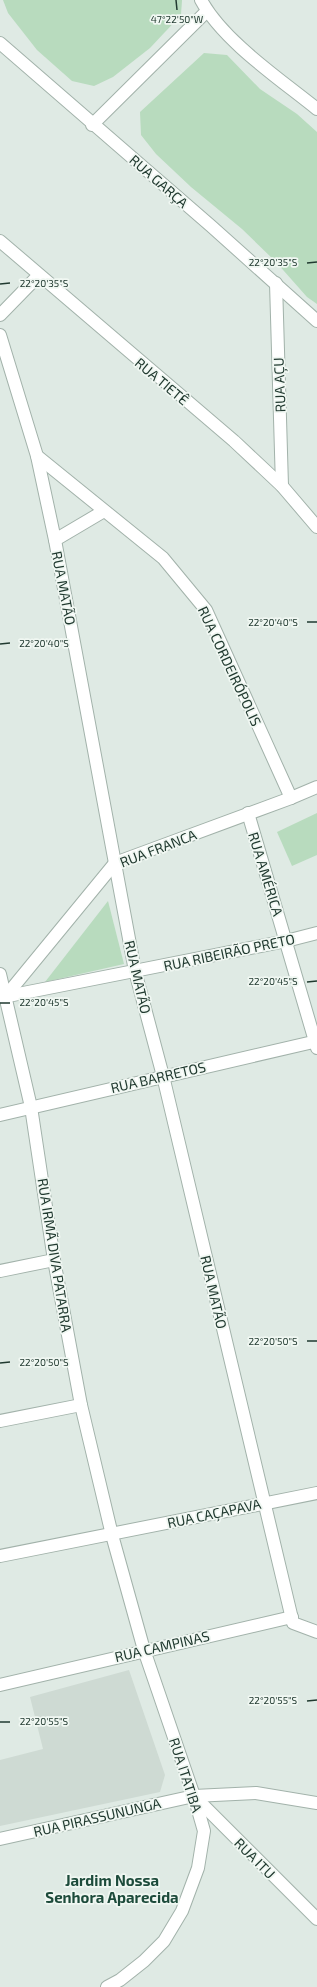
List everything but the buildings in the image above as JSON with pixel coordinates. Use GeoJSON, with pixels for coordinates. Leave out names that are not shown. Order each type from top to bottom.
{"type":"FeatureCollection","features":[{"type":"Feature","properties":{"kind":"street"},"geometry":{"type":"LineString","coordinates":[[200,0],[207,12],[247,53],[317,108]]}},
{"type":"Feature","properties":{"kind":"street"},"geometry":{"type":"LineString","coordinates":[[92,125],[207,12]]}},
{"type":"Feature","properties":{"kind":"street","name":"RUA GARÇA"},"geometry":{"type":"LineString","coordinates":[[0,43],[92,125],[276,283],[317,321]]}},
{"type":"Feature","properties":{"kind":"street","name":"RUA TIETÊ"},"geometry":{"type":"LineString","coordinates":[[0,241],[234,441],[282,486],[317,527]]}},
{"type":"Feature","properties":{"kind":"street"},"geometry":{"type":"LineString","coordinates":[[0,315],[39,275]]}},
{"type":"Feature","properties":{"kind":"street","name":"RUA AÇU"},"geometry":{"type":"LineString","coordinates":[[276,283],[282,486]]}},
{"type":"Feature","properties":{"kind":"street","name":"RUA MATÃO"},"geometry":{"type":"LineString","coordinates":[[0,335],[37,456],[55,540],[135,971],[163,1076],[263,1503],[292,1616]]}},
{"type":"Feature","properties":{"kind":"street","name":"RUA CORDEIRÓPOLIS"},"geometry":{"type":"LineString","coordinates":[[37,456],[163,558],[206,610],[291,798]]}},
{"type":"Feature","properties":{"kind":"street"},"geometry":{"type":"LineString","coordinates":[[55,540],[104,511]]}},
{"type":"Feature","properties":{"kind":"street","name":"RUA FRANCA"},"geometry":{"type":"LineString","coordinates":[[3,997],[115,863],[317,787]]}},
{"type":"Feature","properties":{"kind":"street","name":"RUA AMÉRICA"},"geometry":{"type":"LineString","coordinates":[[248,814],[316,1044]]}},
{"type":"Feature","properties":{"kind":"street","name":"RUA RIBEIRÃO PRETO"},"geometry":{"type":"LineString","coordinates":[[3,997],[286,941],[317,933]]}},
{"type":"Feature","properties":{"kind":"street","name":"RUA IRMÃ DIVA PATARRA"},"geometry":{"type":"LineString","coordinates":[[0,974],[3,997],[31,1107],[54,1260],[81,1405],[112,1535]]}},
{"type":"Feature","properties":{"kind":"street","name":"RUA BARRETOS"},"geometry":{"type":"LineString","coordinates":[[0,1115],[163,1076],[316,1044]]}},
{"type":"Feature","properties":{"kind":"street"},"geometry":{"type":"LineString","coordinates":[[0,1271],[54,1260]]}},
{"type":"Feature","properties":{"kind":"street"},"geometry":{"type":"LineString","coordinates":[[0,1421],[81,1405]]}},
{"type":"Feature","properties":{"kind":"street","name":"RUA CAÇAPAVA"},"geometry":{"type":"LineString","coordinates":[[0,1556],[112,1535],[317,1493]]}},
{"type":"Feature","properties":{"kind":"street","name":"RUA ITATIBA"},"geometry":{"type":"LineString","coordinates":[[107,1987],[120,1980],[144,1961],[164,1941],[182,1911],[198,1868],[204,1831],[194,1796],[144,1650],[112,1535]]}},
{"type":"Feature","properties":{"kind":"street"},"geometry":{"type":"LineString","coordinates":[[292,1616],[293,1623],[317,1632]]}},
{"type":"Feature","properties":{"kind":"street","name":"RUA CAMPINAS"},"geometry":{"type":"LineString","coordinates":[[0,1685],[292,1616]]}},
{"type":"Feature","properties":{"kind":"street","name":"RUA PIRASSUNUNGA"},"geometry":{"type":"LineString","coordinates":[[0,1839],[194,1796],[256,1793],[317,1803]]}},
{"type":"Feature","properties":{"kind":"street","name":"RUA ITU"},"geometry":{"type":"LineString","coordinates":[[194,1796],[317,1919]]}},
{"type":"Feature","properties":{"kind":"shaded area"},"geometry":{"type":"Polygon","coordinates":[[[129,1670],[165,1775],[160,1792],[0,1826],[0,1760],[43,1749],[30,1697],[129,1670]]]}},
{"type":"Feature","properties":{"kind":"green space"},"geometry":{"type":"Polygon","coordinates":[[[3,0],[182,0],[181,15],[150,48],[113,77],[94,86],[72,81],[37,50],[8,13],[3,0]]]}},
{"type":"Feature","properties":{"kind":"green space"},"geometry":{"type":"Polygon","coordinates":[[[204,53],[227,55],[260,89],[297,114],[317,132],[317,304],[307,297],[276,262],[242,229],[191,187],[156,154],[141,135],[140,112],[204,53]]]}},
{"type":"Feature","properties":{"kind":"green space"},"geometry":{"type":"Polygon","coordinates":[[[317,813],[317,855],[292,866],[277,832],[317,813]]]}},
{"type":"Feature","properties":{"kind":"green space"},"geometry":{"type":"Polygon","coordinates":[[[108,901],[124,964],[45,982],[108,901]]]}},
{"type":"Feature","properties":{"kind":"district","name":"Jardim Nossa Senhora Aparecida"},"geometry":{"type":"Point","coordinates":[112,1888]}}]}
